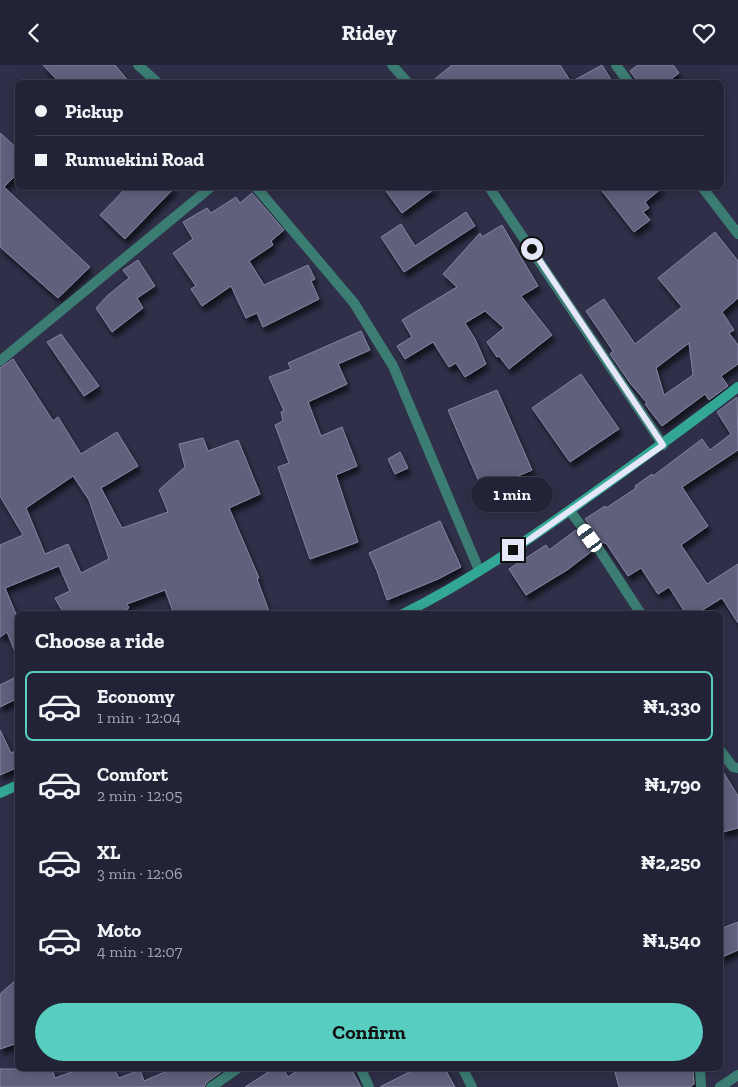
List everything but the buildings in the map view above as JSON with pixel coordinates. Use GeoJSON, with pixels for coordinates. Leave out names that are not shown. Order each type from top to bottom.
{"type":"FeatureCollection","features":[{"type":"Feature","properties":{"kind":"street"},"geometry":{"type":"LineString","coordinates":[[138,65],[155,80]]}},
{"type":"Feature","properties":{"kind":"street"},"geometry":{"type":"LineString","coordinates":[[392,65],[405,80]]}},
{"type":"Feature","properties":{"kind":"street"},"geometry":{"type":"LineString","coordinates":[[616,65],[627,80]]}},
{"type":"Feature","properties":{"kind":"street"},"geometry":{"type":"LineString","coordinates":[[0,361],[207,190]]}},
{"type":"Feature","properties":{"kind":"street"},"geometry":{"type":"LineString","coordinates":[[259,190],[354,303],[393,366],[479,570]]}},
{"type":"Feature","properties":{"kind":"street"},"geometry":{"type":"LineString","coordinates":[[491,190],[663,445]]}},
{"type":"Feature","properties":{"kind":"street"},"geometry":{"type":"LineString","coordinates":[[704,190],[738,234]]}},
{"type":"Feature","properties":{"kind":"street"},"geometry":{"type":"LineString","coordinates":[[409,611],[530,539],[663,445],[738,387]]}},
{"type":"Feature","properties":{"kind":"street"},"geometry":{"type":"LineString","coordinates":[[570,511],[600,551],[639,611]]}},
{"type":"Feature","properties":{"kind":"street"},"geometry":{"type":"LineString","coordinates":[[723,754],[732,767],[738,768]]}},
{"type":"Feature","properties":{"kind":"street"},"geometry":{"type":"LineString","coordinates":[[0,793],[15,786]]}},
{"type":"Feature","properties":{"kind":"street"},"geometry":{"type":"LineString","coordinates":[[211,1087],[234,1071]]}},
{"type":"Feature","properties":{"kind":"street"},"geometry":{"type":"LineString","coordinates":[[362,1071],[369,1087]]}},
{"type":"Feature","properties":{"kind":"street"},"geometry":{"type":"LineString","coordinates":[[463,1071],[472,1087]]}},
{"type":"Feature","properties":{"kind":"street"},"geometry":{"type":"LineString","coordinates":[[700,1071],[701,1087]]}},
{"type":"Feature","properties":{"kind":"street"},"geometry":{"type":"LineString","coordinates":[[720,1087],[738,1075]]}},
{"type":"Feature","properties":{"kind":"route"},"geometry":{"type":"LineString","coordinates":[[513,550],[663,445],[532,249]]}}]}
